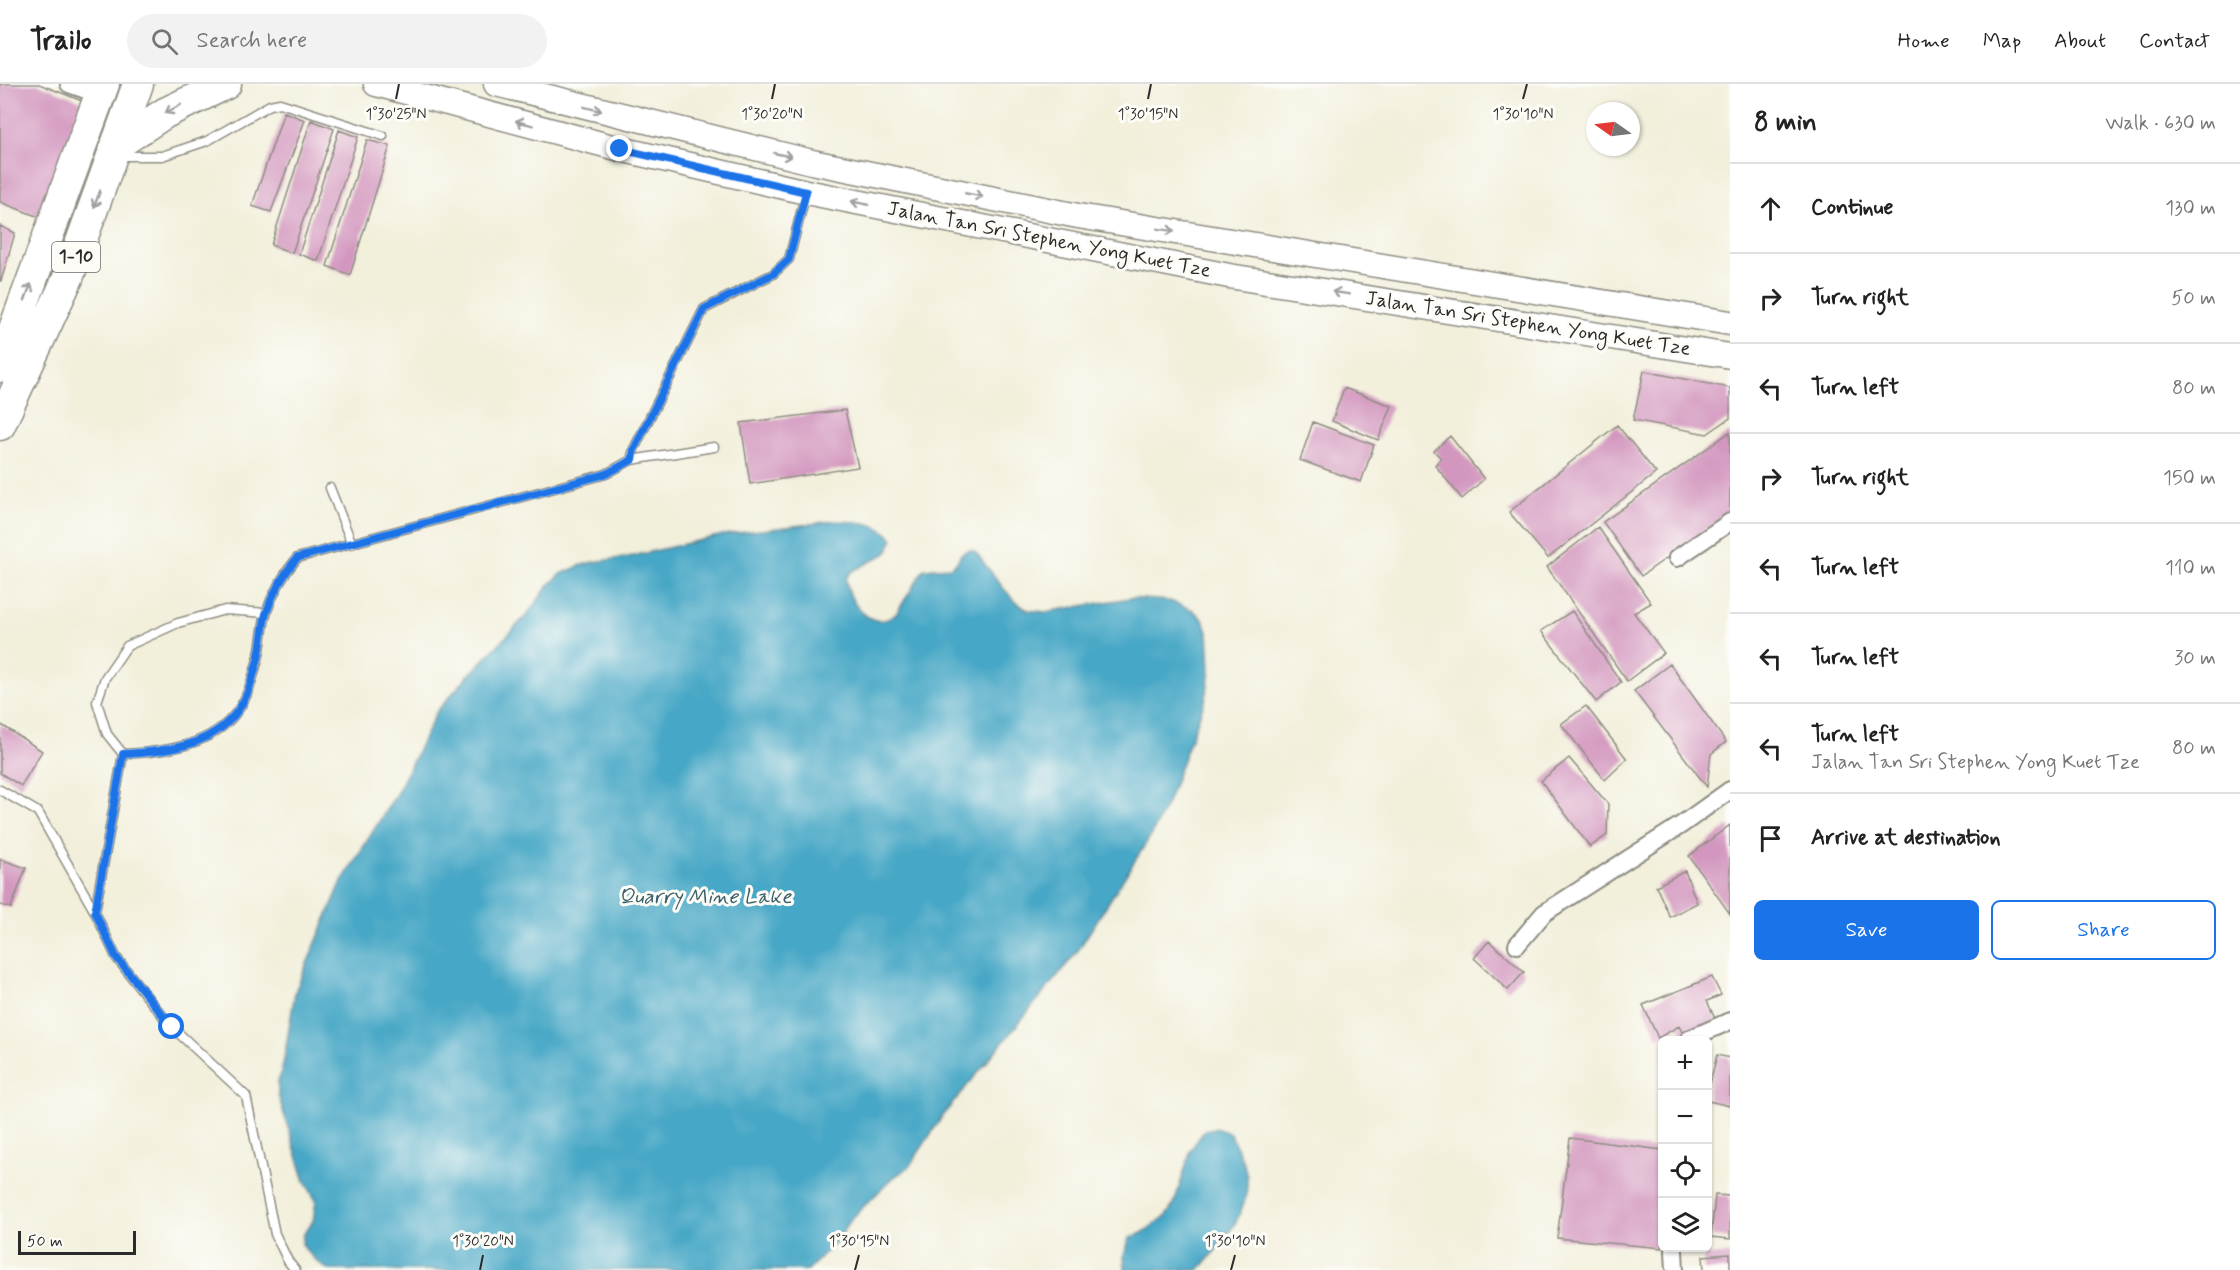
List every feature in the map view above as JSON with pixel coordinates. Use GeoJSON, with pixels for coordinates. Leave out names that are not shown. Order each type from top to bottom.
{"type":"FeatureCollection","features":[{"type":"Feature","properties":{"kind":"highway","name":"1-10"},"geometry":{"type":"LineString","coordinates":[[0,425],[68,278],[138,84]]}},
{"type":"Feature","properties":{"kind":"highway"},"geometry":{"type":"LineString","coordinates":[[116,150],[165,113],[226,84]]}},
{"type":"Feature","properties":{"kind":"highway","name":"1-10"},"geometry":{"type":"LineString","coordinates":[[3,352],[102,90]]}},
{"type":"Feature","properties":{"kind":"main road","name":"Jalan Tan Sri Stephen Yong Kuet Tze"},"geometry":{"type":"LineString","coordinates":[[376,84],[620,149],[806,192],[1229,276],[1730,356]]}},
{"type":"Feature","properties":{"kind":"main road","name":"Jalan Tan Sri Stephen Yong Kuet Tze"},"geometry":{"type":"LineString","coordinates":[[496,84],[812,162],[1078,216],[1730,323]]}},
{"type":"Feature","properties":{"kind":"street"},"geometry":{"type":"LineString","coordinates":[[69,84],[102,90]]}},
{"type":"Feature","properties":{"kind":"street"},"geometry":{"type":"LineString","coordinates":[[1677,558],[1730,522]]}},
{"type":"Feature","properties":{"kind":"street"},"geometry":{"type":"LineString","coordinates":[[1517,945],[1544,913],[1681,825],[1730,789]]}},
{"type":"Feature","properties":{"kind":"street"},"geometry":{"type":"LineString","coordinates":[[1696,1036],[1730,1021]]}},
{"type":"Feature","properties":{"kind":"street"},"geometry":{"type":"LineString","coordinates":[[1674,1252],[1675,1270]]}},
{"type":"Feature","properties":{"kind":"lane"},"geometry":{"type":"LineString","coordinates":[[116,150],[162,156],[207,141],[270,105],[280,103],[382,136]]}},
{"type":"Feature","properties":{"kind":"lane"},"geometry":{"type":"LineString","coordinates":[[632,460],[634,449],[704,309],[773,274],[789,259],[806,192]]}},
{"type":"Feature","properties":{"kind":"lane"},"geometry":{"type":"LineString","coordinates":[[123,754],[154,753],[207,739],[229,722],[243,702],[255,669],[266,613],[282,580],[297,558],[606,474],[632,460],[714,447]]}},
{"type":"Feature","properties":{"kind":"lane"},"geometry":{"type":"LineString","coordinates":[[330,488],[352,544]]}},
{"type":"Feature","properties":{"kind":"lane"},"geometry":{"type":"LineString","coordinates":[[95,912],[123,754],[107,734],[97,702],[105,678],[127,646],[178,623],[225,610],[266,613]]}},
{"type":"Feature","properties":{"kind":"lane"},"geometry":{"type":"LineString","coordinates":[[0,790],[38,812],[95,912],[116,957],[172,1027],[246,1096],[275,1234],[295,1270]]}},
{"type":"Feature","properties":{"kind":"water","name":"Quarry Mine Lake"},"geometry":{"type":"Polygon","coordinates":[[[833,521],[873,525],[893,539],[887,553],[851,572],[846,579],[851,597],[862,613],[870,618],[887,619],[896,614],[924,569],[950,567],[957,562],[961,554],[973,550],[1004,589],[1017,603],[1028,610],[1045,612],[1130,598],[1170,601],[1193,610],[1203,620],[1208,631],[1210,671],[1206,698],[1167,803],[1152,834],[1077,952],[944,1114],[909,1167],[893,1178],[860,1210],[838,1240],[808,1270],[328,1270],[307,1252],[302,1244],[303,1235],[313,1221],[316,1201],[305,1181],[278,1095],[278,1082],[295,992],[342,881],[398,791],[437,711],[526,616],[549,585],[561,574],[593,562],[628,557],[723,535],[833,521]]]}},
{"type":"Feature","properties":{"kind":"water"},"geometry":{"type":"Polygon","coordinates":[[[1215,1128],[1230,1133],[1245,1168],[1247,1182],[1242,1210],[1227,1236],[1199,1270],[1125,1270],[1124,1255],[1130,1238],[1142,1233],[1166,1216],[1174,1204],[1191,1149],[1205,1130],[1215,1128]]]}},
{"type":"Feature","properties":{"kind":"building"},"geometry":{"type":"Polygon","coordinates":[[[0,84],[39,84],[82,101],[39,217],[0,202],[0,84]]]}},
{"type":"Feature","properties":{"kind":"building"},"geometry":{"type":"Polygon","coordinates":[[[284,112],[305,120],[271,212],[252,206],[284,112]]]}},
{"type":"Feature","properties":{"kind":"building"},"geometry":{"type":"Polygon","coordinates":[[[311,120],[334,129],[292,253],[271,245],[311,120]]]}},
{"type":"Feature","properties":{"kind":"building"},"geometry":{"type":"Polygon","coordinates":[[[339,130],[358,137],[318,261],[299,254],[339,130]]]}},
{"type":"Feature","properties":{"kind":"building"},"geometry":{"type":"Polygon","coordinates":[[[367,140],[390,146],[350,275],[327,266],[367,140]]]}},
{"type":"Feature","properties":{"kind":"building"},"geometry":{"type":"Polygon","coordinates":[[[0,226],[15,233],[1,281],[0,281],[0,226]]]}},
{"type":"Feature","properties":{"kind":"building"},"geometry":{"type":"Polygon","coordinates":[[[1644,371],[1730,388],[1730,418],[1707,434],[1633,420],[1644,371]]]}},
{"type":"Feature","properties":{"kind":"building"},"geometry":{"type":"Polygon","coordinates":[[[1344,388],[1392,406],[1378,440],[1332,421],[1344,388]]]}},
{"type":"Feature","properties":{"kind":"building"},"geometry":{"type":"Polygon","coordinates":[[[845,410],[858,467],[750,484],[741,423],[845,410]]]}},
{"type":"Feature","properties":{"kind":"building"},"geometry":{"type":"Polygon","coordinates":[[[1313,422],[1374,445],[1361,482],[1300,460],[1313,422]]]}},
{"type":"Feature","properties":{"kind":"building"},"geometry":{"type":"Polygon","coordinates":[[[1617,425],[1656,473],[1548,558],[1509,512],[1617,425]]]}},
{"type":"Feature","properties":{"kind":"building"},"geometry":{"type":"Polygon","coordinates":[[[1730,432],[1730,513],[1641,576],[1603,522],[1730,432]]]}},
{"type":"Feature","properties":{"kind":"building"},"geometry":{"type":"Polygon","coordinates":[[[1450,436],[1484,479],[1462,499],[1435,465],[1441,458],[1434,451],[1450,436]]]}},
{"type":"Feature","properties":{"kind":"building"},"geometry":{"type":"Polygon","coordinates":[[[1598,527],[1651,603],[1634,613],[1664,653],[1627,681],[1547,567],[1598,527]]]}},
{"type":"Feature","properties":{"kind":"building"},"geometry":{"type":"Polygon","coordinates":[[[1572,611],[1621,682],[1596,702],[1541,631],[1572,611]]]}},
{"type":"Feature","properties":{"kind":"building"},"geometry":{"type":"Polygon","coordinates":[[[1670,664],[1726,742],[1711,754],[1707,787],[1634,691],[1670,664]]]}},
{"type":"Feature","properties":{"kind":"building"},"geometry":{"type":"Polygon","coordinates":[[[1586,706],[1627,759],[1605,780],[1561,724],[1586,706]]]}},
{"type":"Feature","properties":{"kind":"building"},"geometry":{"type":"Polygon","coordinates":[[[0,724],[42,751],[21,786],[0,773],[0,724]]]}},
{"type":"Feature","properties":{"kind":"building"},"geometry":{"type":"Polygon","coordinates":[[[1569,758],[1608,804],[1607,835],[1590,847],[1541,781],[1569,758]]]}},
{"type":"Feature","properties":{"kind":"building"},"geometry":{"type":"Polygon","coordinates":[[[1730,825],[1730,914],[1689,856],[1730,825]]]}},
{"type":"Feature","properties":{"kind":"building"},"geometry":{"type":"Polygon","coordinates":[[[0,859],[26,868],[11,908],[0,905],[0,859]]]}},
{"type":"Feature","properties":{"kind":"building"},"geometry":{"type":"Polygon","coordinates":[[[1685,871],[1697,903],[1670,917],[1656,886],[1685,871]]]}},
{"type":"Feature","properties":{"kind":"building"},"geometry":{"type":"Polygon","coordinates":[[[1489,941],[1524,972],[1508,990],[1474,958],[1489,941]]]}},
{"type":"Feature","properties":{"kind":"building"},"geometry":{"type":"Polygon","coordinates":[[[1712,977],[1721,995],[1707,1001],[1716,1021],[1684,1036],[1679,1026],[1658,1038],[1643,1005],[1712,977]]]}},
{"type":"Feature","properties":{"kind":"building"},"geometry":{"type":"Polygon","coordinates":[[[1717,1055],[1730,1058],[1730,1106],[1712,1102],[1712,1075],[1717,1055]]]}},
{"type":"Feature","properties":{"kind":"building"},"geometry":{"type":"Polygon","coordinates":[[[1570,1138],[1658,1149],[1658,1248],[1557,1238],[1570,1138]]]}},
{"type":"Feature","properties":{"kind":"building"},"geometry":{"type":"Polygon","coordinates":[[[1715,1195],[1730,1196],[1730,1239],[1712,1237],[1715,1195]]]}},
{"type":"Feature","properties":{"kind":"building"},"geometry":{"type":"Polygon","coordinates":[[[1730,1254],[1730,1270],[1704,1270],[1703,1256],[1730,1254]]]}},
{"type":"Feature","properties":{"kind":"route"},"geometry":{"type":"LineString","coordinates":[[172,1027],[116,957],[95,912],[123,754],[154,753],[207,739],[229,722],[243,702],[259,658],[266,613],[288,569],[297,558],[606,474],[632,460],[634,449],[704,309],[773,274],[789,259],[806,192],[620,149]]}}]}
